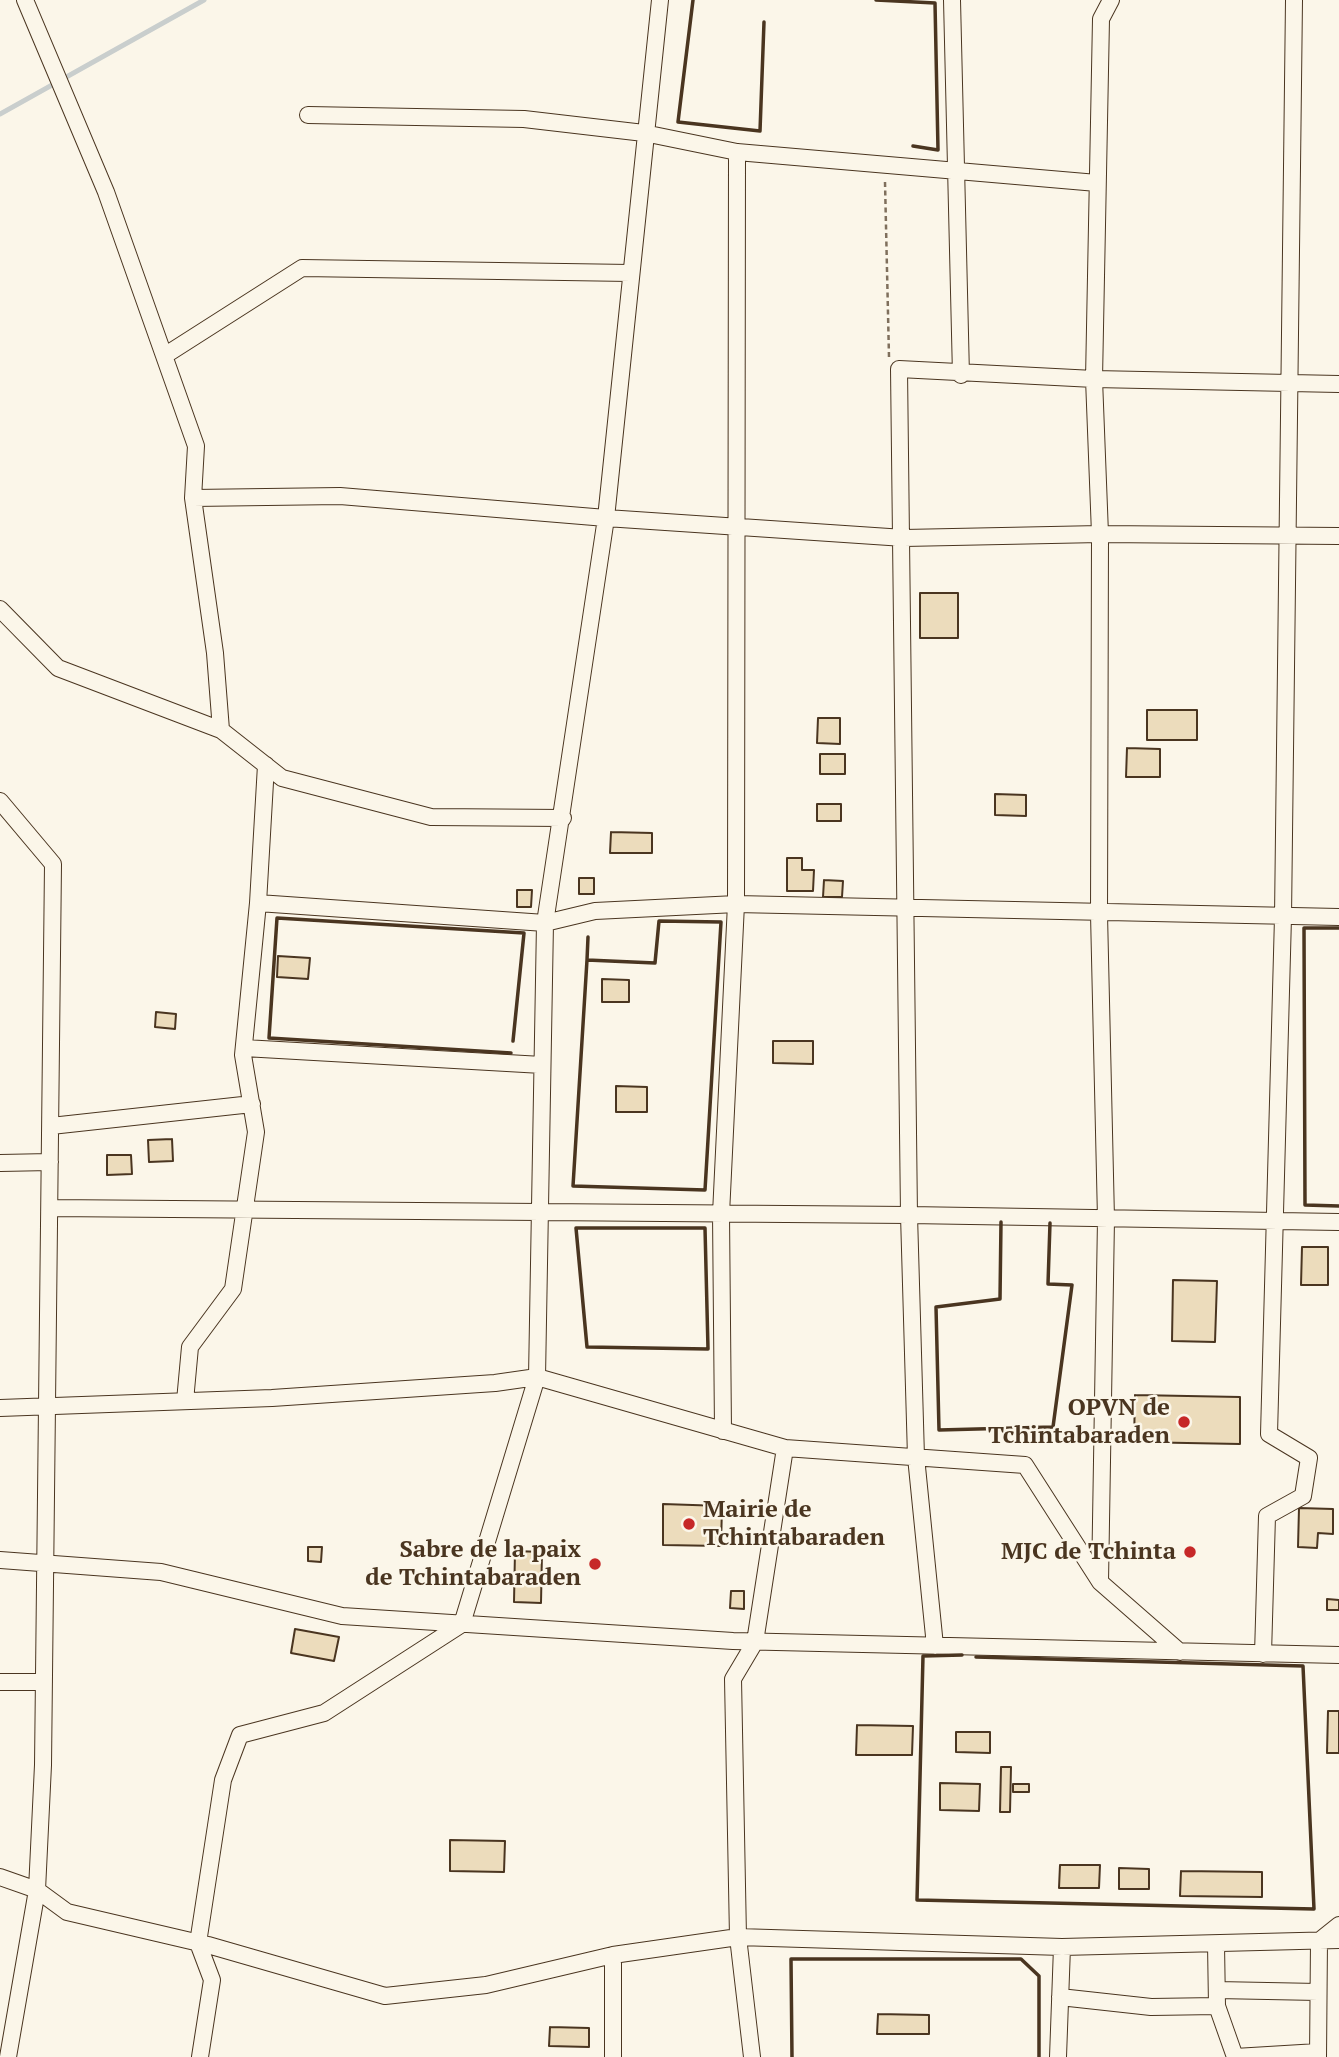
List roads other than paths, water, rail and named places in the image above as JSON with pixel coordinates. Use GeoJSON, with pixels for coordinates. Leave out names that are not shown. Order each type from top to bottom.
{"type":"FeatureCollection","features":[{"type":"Feature","properties":{"kind":"street"},"geometry":{"type":"LineString","coordinates":[[25,0],[106,192],[196,446],[193,498],[215,653],[221,730]]}},
{"type":"Feature","properties":{"kind":"street"},"geometry":{"type":"LineString","coordinates":[[200,2057],[212,1980],[198,1943],[223,1780],[240,1735],[324,1713],[462,1624],[537,1377],[545,923],[563,818],[606,518],[660,0]]}},
{"type":"Feature","properties":{"kind":"street"},"geometry":{"type":"LineString","coordinates":[[952,0],[961,375]]}},
{"type":"Feature","properties":{"kind":"street"},"geometry":{"type":"LineString","coordinates":[[1100,1582],[1106,1219],[1098,914],[1100,534],[1094,380],[1101,19],[1111,0]]}},
{"type":"Feature","properties":{"kind":"street"},"geometry":{"type":"LineString","coordinates":[[1263,1654],[1266,1516],[1303,1496],[1309,1458],[1269,1434],[1283,917],[1285,536],[1294,0]]}},
{"type":"Feature","properties":{"kind":"street"},"geometry":{"type":"LineString","coordinates":[[308,115],[524,119],[644,134],[737,152],[1097,183]]}},
{"type":"Feature","properties":{"kind":"street"},"geometry":{"type":"LineString","coordinates":[[723,1431],[721,1214],[736,904],[737,152]]}},
{"type":"Feature","properties":{"kind":"street"},"geometry":{"type":"LineString","coordinates":[[164,356],[302,268],[630,273]]}},
{"type":"Feature","properties":{"kind":"street"},"geometry":{"type":"LineString","coordinates":[[935,1646],[916,1457],[909,1215],[904,538],[899,369],[961,375],[1094,380],[1339,384]]}},
{"type":"Feature","properties":{"kind":"street"},"geometry":{"type":"LineString","coordinates":[[193,498],[340,496],[606,518],[904,538],[1100,534],[1339,536]]}},
{"type":"Feature","properties":{"kind":"street"},"geometry":{"type":"LineString","coordinates":[[0,610],[58,667],[221,730],[282,778],[431,817],[563,818]]}},
{"type":"Feature","properties":{"kind":"street"},"geometry":{"type":"LineString","coordinates":[[185,1401],[190,1348],[233,1289],[256,1132],[244,1048],[258,903],[266,765]]}},
{"type":"Feature","properties":{"kind":"street"},"geometry":{"type":"LineString","coordinates":[[0,801],[53,864],[44,1682],[37,1890],[8,2057]]}},
{"type":"Feature","properties":{"kind":"street"},"geometry":{"type":"LineString","coordinates":[[258,903],[545,923],[595,911],[736,904],[1098,914],[1339,917]]}},
{"type":"Feature","properties":{"kind":"street"},"geometry":{"type":"LineString","coordinates":[[244,1048],[542,1065]]}},
{"type":"Feature","properties":{"kind":"street"},"geometry":{"type":"LineString","coordinates":[[51,1126],[252,1104]]}},
{"type":"Feature","properties":{"kind":"street"},"geometry":{"type":"LineString","coordinates":[[0,1163],[50,1163]]}},
{"type":"Feature","properties":{"kind":"street"},"geometry":{"type":"LineString","coordinates":[[50,1208],[909,1215],[1339,1222]]}},
{"type":"Feature","properties":{"kind":"street"},"geometry":{"type":"LineString","coordinates":[[0,1408],[185,1401],[495,1383],[537,1377],[785,1448],[1025,1465],[1100,1582],[1180,1652]]}},
{"type":"Feature","properties":{"kind":"street"},"geometry":{"type":"LineString","coordinates":[[752,2057],[738,1937],[733,1679],[755,1642],[785,1448]]}},
{"type":"Feature","properties":{"kind":"street"},"geometry":{"type":"LineString","coordinates":[[0,1560],[161,1572],[342,1616],[755,1642],[1339,1655]]}},
{"type":"Feature","properties":{"kind":"street"},"geometry":{"type":"LineString","coordinates":[[0,1682],[44,1682]]}},
{"type":"Feature","properties":{"kind":"street"},"geometry":{"type":"LineString","coordinates":[[0,1877],[37,1890],[66,1912],[198,1943],[385,1996],[486,1985],[613,1955],[738,1937],[1062,1947],[1339,1940]]}},
{"type":"Feature","properties":{"kind":"street"},"geometry":{"type":"LineString","coordinates":[[1319,1941],[1339,1925]]}},
{"type":"Feature","properties":{"kind":"street"},"geometry":{"type":"LineString","coordinates":[[1216,1944],[1217,1998],[1235,2057],[1318,2054],[1319,1941]]}},
{"type":"Feature","properties":{"kind":"street"},"geometry":{"type":"LineString","coordinates":[[1059,2057],[1062,1947]]}},
{"type":"Feature","properties":{"kind":"street"},"geometry":{"type":"LineString","coordinates":[[613,1955],[613,2057]]}},
{"type":"Feature","properties":{"kind":"street"},"geometry":{"type":"LineString","coordinates":[[1060,1997],[1151,2007],[1217,1998],[1318,1992]]}},
{"type":"Feature","properties":{"kind":"waterway"},"geometry":{"type":"LineString","coordinates":[[0,114],[204,0]]}},
{"type":"Feature","properties":{"kind":"place","name":"OPVN de Tchintabaraden"},"geometry":{"type":"Point","coordinates":[1184,1422]}},
{"type":"Feature","properties":{"kind":"place","name":"Mairie de Tchintabaraden"},"geometry":{"type":"Point","coordinates":[689,1524]}},
{"type":"Feature","properties":{"kind":"place","name":"MJC de Tchinta"},"geometry":{"type":"Point","coordinates":[1190,1552]}},
{"type":"Feature","properties":{"kind":"place","name":"Sabre de la paix de Tchintabaraden"},"geometry":{"type":"Point","coordinates":[595,1564]}}]}
